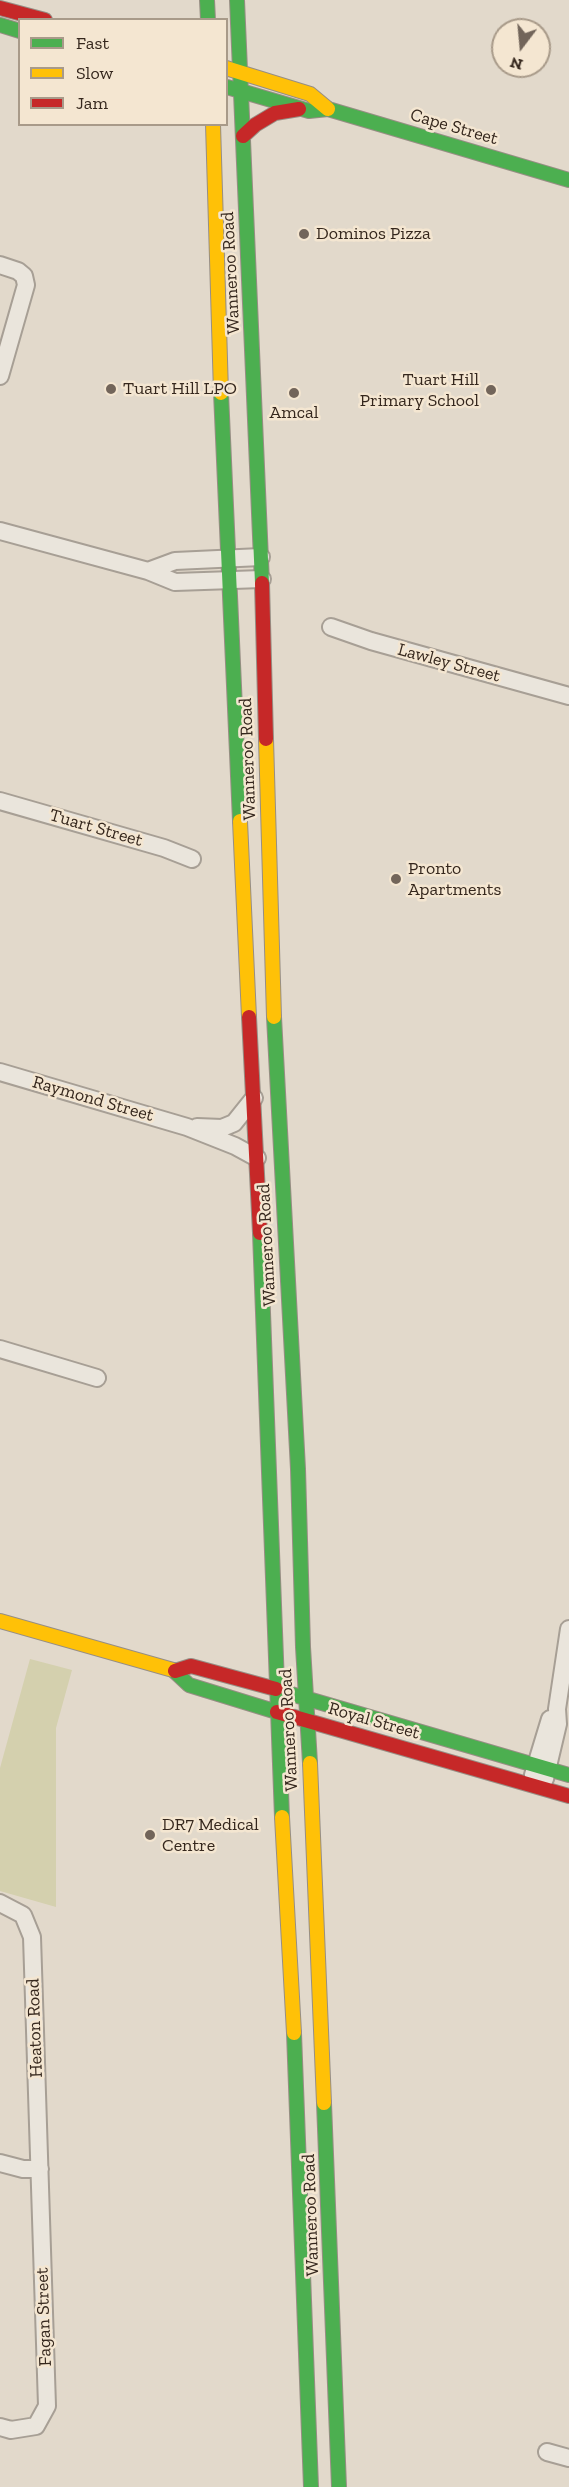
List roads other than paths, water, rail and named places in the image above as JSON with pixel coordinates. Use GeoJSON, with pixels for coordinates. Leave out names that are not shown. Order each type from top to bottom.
{"type":"FeatureCollection","features":[{"type":"Feature","properties":{"kind":"main road","name":"Wanneroo Road"},"geometry":{"type":"LineString","coordinates":[[237,0],[262,579],[273,1000],[298,1469],[303,1647],[308,1699],[339,2487]]}},
{"type":"Feature","properties":{"kind":"main road"},"geometry":{"type":"LineString","coordinates":[[0,8],[38,18]]}},
{"type":"Feature","properties":{"kind":"main road"},"geometry":{"type":"LineString","coordinates":[[0,25],[18,30]]}},
{"type":"Feature","properties":{"kind":"main road","name":"Cape Street"},"geometry":{"type":"LineString","coordinates":[[228,69],[310,94],[328,110]]}},
{"type":"Feature","properties":{"kind":"main road","name":"Cape Street"},"geometry":{"type":"LineString","coordinates":[[228,88],[300,109],[328,110],[569,180]]}},
{"type":"Feature","properties":{"kind":"main road"},"geometry":{"type":"LineString","coordinates":[[243,136],[255,124],[275,112],[300,109]]}},
{"type":"Feature","properties":{"kind":"main road","name":"Wanneroo Road"},"geometry":{"type":"LineString","coordinates":[[213,126],[226,516],[255,1096],[274,1556],[276,1712],[300,2154],[311,2487]]}},
{"type":"Feature","properties":{"kind":"main road"},"geometry":{"type":"LineString","coordinates":[[219,342],[228,340],[235,328],[248,255]]}},
{"type":"Feature","properties":{"kind":"main road"},"geometry":{"type":"LineString","coordinates":[[226,516],[230,414],[236,374],[253,356]]}},
{"type":"Feature","properties":{"kind":"main road","name":"Royal Street"},"geometry":{"type":"LineString","coordinates":[[0,1622],[175,1671],[189,1685],[276,1712],[569,1796]]}},
{"type":"Feature","properties":{"kind":"main road","name":"Royal Street"},"geometry":{"type":"LineString","coordinates":[[175,1671],[191,1666],[569,1776]]}},
{"type":"Feature","properties":{"kind":"street"},"geometry":{"type":"LineString","coordinates":[[0,265],[18,271],[24,276],[26,285],[0,376]]}},
{"type":"Feature","properties":{"kind":"street"},"geometry":{"type":"LineString","coordinates":[[0,531],[148,572],[175,582],[262,579]]}},
{"type":"Feature","properties":{"kind":"street"},"geometry":{"type":"LineString","coordinates":[[148,572],[176,561],[261,557]]}},
{"type":"Feature","properties":{"kind":"street","name":"Lawley Street"},"geometry":{"type":"LineString","coordinates":[[331,627],[371,641],[569,696]]}},
{"type":"Feature","properties":{"kind":"street","name":"Tuart Street"},"geometry":{"type":"LineString","coordinates":[[0,801],[164,848],[192,859]]}},
{"type":"Feature","properties":{"kind":"street","name":"Raymond Street"},"geometry":{"type":"LineString","coordinates":[[0,1072],[187,1127],[235,1146],[257,1158]]}},
{"type":"Feature","properties":{"kind":"street","name":"Raymond Street"},"geometry":{"type":"LineString","coordinates":[[187,1127],[222,1128],[234,1123],[255,1096]]}},
{"type":"Feature","properties":{"kind":"street"},"geometry":{"type":"LineString","coordinates":[[0,1349],[98,1378]]}},
{"type":"Feature","properties":{"kind":"street"},"geometry":{"type":"LineString","coordinates":[[537,1785],[549,1721],[557,1709],[569,1629]]}},
{"type":"Feature","properties":{"kind":"street","name":"Heaton Road"},"geometry":{"type":"LineString","coordinates":[[0,1903],[23,1916],[32,1937],[40,2169]]}},
{"type":"Feature","properties":{"kind":"street"},"geometry":{"type":"LineString","coordinates":[[0,2163],[23,2169],[40,2169]]}},
{"type":"Feature","properties":{"kind":"street","name":"Fagan Street"},"geometry":{"type":"LineString","coordinates":[[0,2427],[11,2430],[36,2426],[47,2406],[40,2169]]}},
{"type":"Feature","properties":{"kind":"street"},"geometry":{"type":"LineString","coordinates":[[546,2452],[569,2458]]}},
{"type":"Feature","properties":{"kind":"place","name":"Dominos Pizza"},"geometry":{"type":"Point","coordinates":[304,234]}},
{"type":"Feature","properties":{"kind":"place","name":"Tuart Hill LPO"},"geometry":{"type":"Point","coordinates":[111,389]}},
{"type":"Feature","properties":{"kind":"place","name":"Tuart Hill Primary School"},"geometry":{"type":"Point","coordinates":[491,390]}},
{"type":"Feature","properties":{"kind":"place","name":"Amcal"},"geometry":{"type":"Point","coordinates":[294,393]}},
{"type":"Feature","properties":{"kind":"place","name":"Pronto Apartments"},"geometry":{"type":"Point","coordinates":[396,879]}},
{"type":"Feature","properties":{"kind":"place","name":"DR7 Medical Centre"},"geometry":{"type":"Point","coordinates":[150,1835]}}]}
